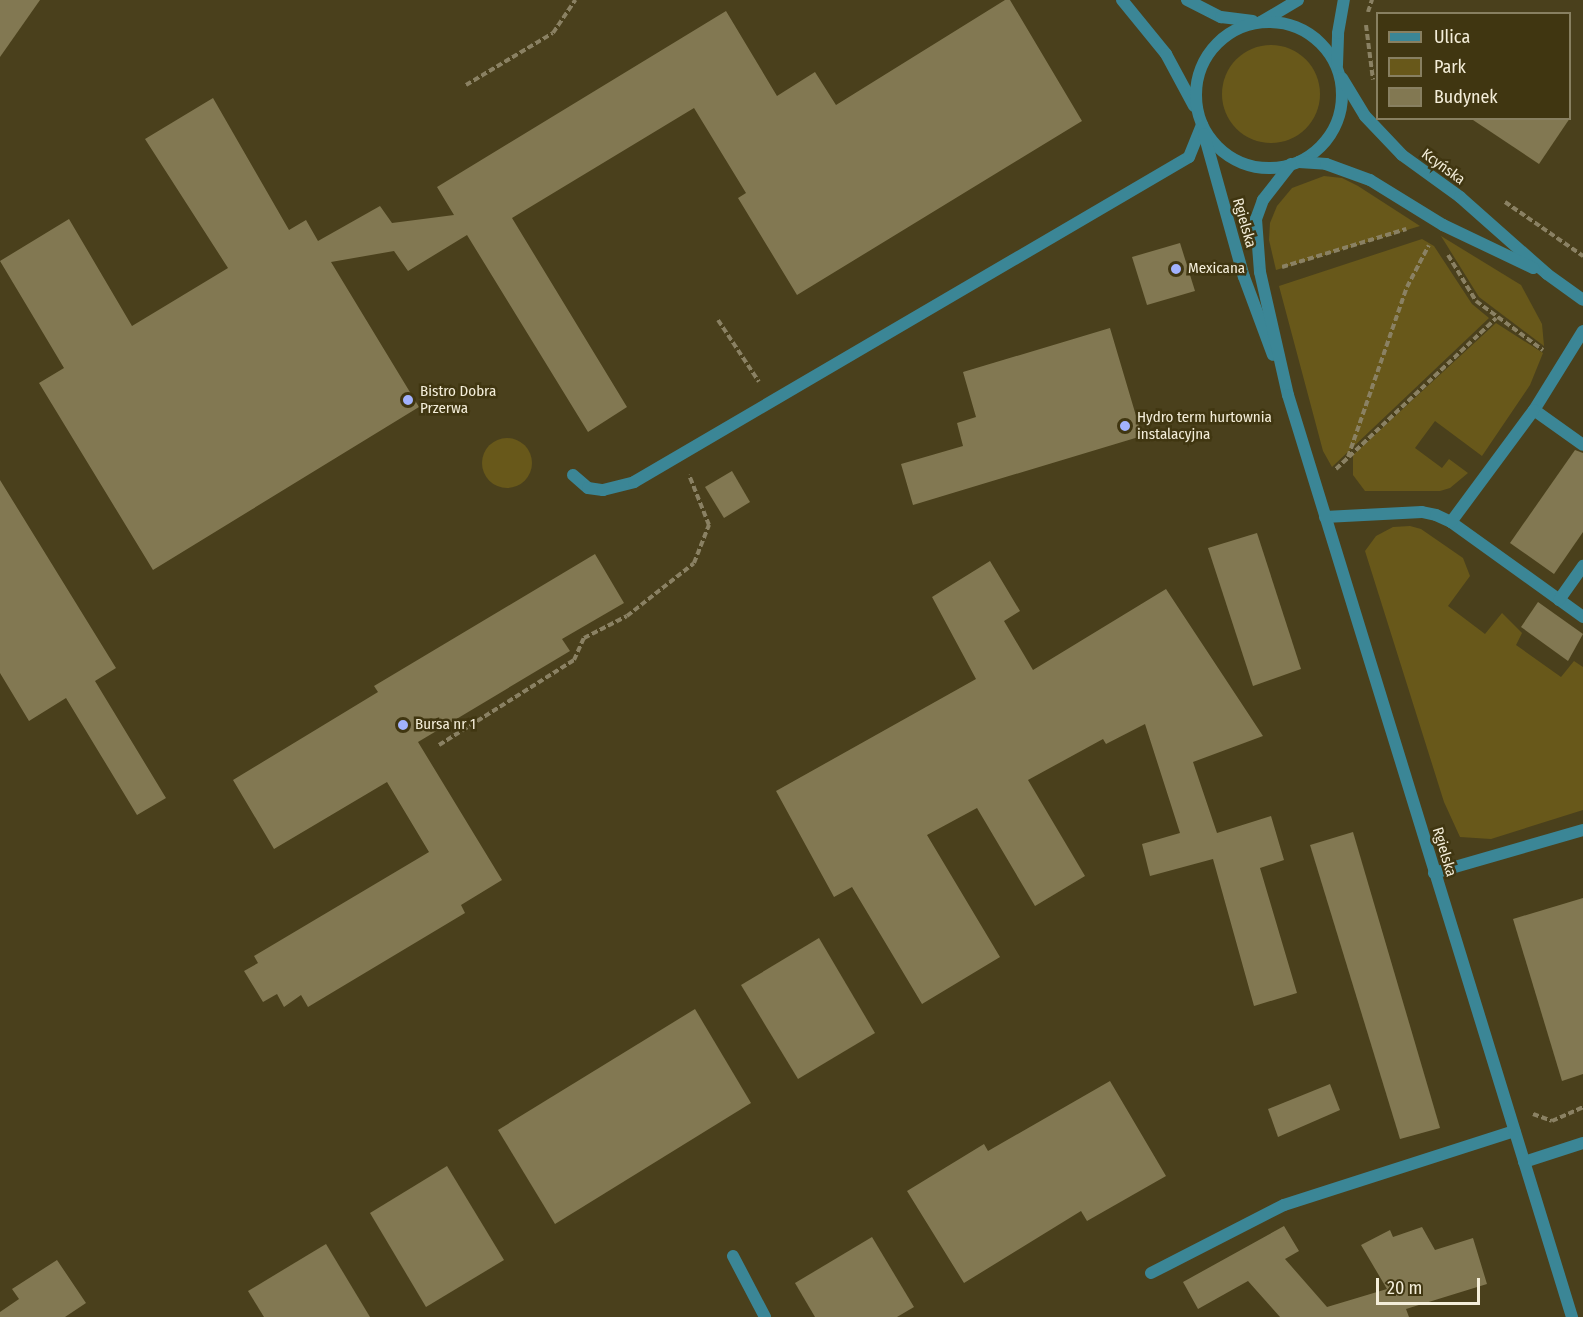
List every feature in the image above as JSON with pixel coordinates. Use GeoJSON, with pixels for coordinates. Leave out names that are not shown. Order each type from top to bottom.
{"type":"FeatureCollection","features":[{"type":"Feature","properties":{"kind":"street"},"geometry":{"type":"LineString","coordinates":[[1122,0],[1166,54],[1215,145],[1242,164],[1275,168],[1295,163],[1314,152],[1336,123],[1341,87],[1337,69],[1338,33],[1344,0]]}},
{"type":"Feature","properties":{"kind":"street"},"geometry":{"type":"LineString","coordinates":[[1187,0],[1221,17],[1292,25],[1307,32],[1320,42],[1337,69]]}},
{"type":"Feature","properties":{"kind":"street"},"geometry":{"type":"LineString","coordinates":[[573,475],[588,488],[617,488],[678,456],[1189,157],[1202,124],[1196,100],[1196,84],[1207,54],[1230,32],[1260,22],[1298,0]]}},
{"type":"Feature","properties":{"kind":"street","name":"Kcyńska"},"geometry":{"type":"LineString","coordinates":[[1337,69],[1381,135],[1460,198],[1547,274],[1583,300]]}},
{"type":"Feature","properties":{"kind":"street","name":"Rgielska"},"geometry":{"type":"LineString","coordinates":[[1202,124],[1244,277],[1288,395],[1572,1317]]}},
{"type":"Feature","properties":{"kind":"street","name":"Rgielska"},"geometry":{"type":"LineString","coordinates":[[1288,395],[1260,272],[1256,219],[1263,200],[1295,163]]}},
{"type":"Feature","properties":{"kind":"street","name":"Kcyńska"},"geometry":{"type":"LineString","coordinates":[[1295,163],[1326,164],[1370,180],[1443,225],[1547,274]]}},
{"type":"Feature","properties":{"kind":"street"},"geometry":{"type":"LineString","coordinates":[[1451,522],[1534,411],[1583,331]]}},
{"type":"Feature","properties":{"kind":"street"},"geometry":{"type":"LineString","coordinates":[[1534,411],[1583,446]]}},
{"type":"Feature","properties":{"kind":"street"},"geometry":{"type":"LineString","coordinates":[[1325,517],[1422,512],[1451,522],[1583,617]]}},
{"type":"Feature","properties":{"kind":"street"},"geometry":{"type":"LineString","coordinates":[[1559,600],[1583,566]]}},
{"type":"Feature","properties":{"kind":"street"},"geometry":{"type":"LineString","coordinates":[[1434,873],[1583,830]]}},
{"type":"Feature","properties":{"kind":"street"},"geometry":{"type":"LineString","coordinates":[[1151,1273],[1284,1205],[1514,1131]]}},
{"type":"Feature","properties":{"kind":"street"},"geometry":{"type":"LineString","coordinates":[[1524,1162],[1583,1143]]}},
{"type":"Feature","properties":{"kind":"street"},"geometry":{"type":"LineString","coordinates":[[733,1256],[765,1317]]}},
{"type":"Feature","properties":{"kind":"path"},"geometry":{"type":"LineString","coordinates":[[466,84],[553,33],[575,0]]}},
{"type":"Feature","properties":{"kind":"path"},"geometry":{"type":"LineString","coordinates":[[1372,0],[1366,40],[1376,85]]}},
{"type":"Feature","properties":{"kind":"path"},"geometry":{"type":"LineString","coordinates":[[1260,272],[1409,228]]}},
{"type":"Feature","properties":{"kind":"path"},"geometry":{"type":"LineString","coordinates":[[1348,457],[1407,287],[1433,237]]}},
{"type":"Feature","properties":{"kind":"path"},"geometry":{"type":"LineString","coordinates":[[1440,245],[1476,301],[1496,318],[1563,364]]}},
{"type":"Feature","properties":{"kind":"path"},"geometry":{"type":"LineString","coordinates":[[1336,470],[1496,318]]}},
{"type":"Feature","properties":{"kind":"path"},"geometry":{"type":"LineString","coordinates":[[718,320],[772,401]]}},
{"type":"Feature","properties":{"kind":"path"},"geometry":{"type":"LineString","coordinates":[[439,745],[574,660],[584,638],[627,616],[694,563],[709,525],[698,490],[678,456]]}},
{"type":"Feature","properties":{"kind":"path"},"geometry":{"type":"LineString","coordinates":[[1532,1114],[1552,1121],[1583,1107]]}},
{"type":"Feature","properties":{"kind":"green space"},"geometry":{"type":"Polygon","coordinates":[[[1271,45],[1290,49],[1305,60],[1316,75],[1320,94],[1316,113],[1305,128],[1290,139],[1271,143],[1252,139],[1237,128],[1226,113],[1222,94],[1226,75],[1237,60],[1252,49],[1271,45]]]}},
{"type":"Feature","properties":{"kind":"green space"},"geometry":{"type":"Polygon","coordinates":[[[1324,176],[1342,178],[1358,186],[1420,226],[1276,270],[1269,240],[1270,223],[1277,206],[1292,188],[1324,176]]]}},
{"type":"Feature","properties":{"kind":"green space"},"geometry":{"type":"Polygon","coordinates":[[[1441,236],[1521,285],[1542,324],[1544,346],[1479,297],[1441,236]]]}},
{"type":"Feature","properties":{"kind":"green space"},"geometry":{"type":"Polygon","coordinates":[[[1422,239],[1434,246],[1472,304],[1489,318],[1332,467],[1323,451],[1279,286],[1422,239]]]}},
{"type":"Feature","properties":{"kind":"green space"},"geometry":{"type":"Polygon","coordinates":[[[1496,323],[1543,353],[1530,385],[1482,456],[1435,421],[1415,448],[1442,468],[1449,459],[1468,473],[1450,488],[1440,491],[1365,491],[1353,475],[1353,455],[1496,323]]]}},
{"type":"Feature","properties":{"kind":"green space"},"geometry":{"type":"Polygon","coordinates":[[[502,438],[512,438],[525,445],[532,458],[532,468],[525,481],[512,488],[502,488],[493,484],[486,477],[482,468],[482,458],[486,449],[493,442],[502,438]]]}},
{"type":"Feature","properties":{"kind":"green space"},"geometry":{"type":"Polygon","coordinates":[[[1410,526],[1421,529],[1463,558],[1470,576],[1448,606],[1485,634],[1502,613],[1522,633],[1516,645],[1561,677],[1574,661],[1583,667],[1583,810],[1491,839],[1460,837],[1444,802],[1365,551],[1376,536],[1393,527],[1410,526]]]}},
{"type":"Feature","properties":{"kind":"building"},"geometry":{"type":"Polygon","coordinates":[[[0,0],[40,0],[0,57],[0,0]]]}},
{"type":"Feature","properties":{"kind":"building"},"geometry":{"type":"Polygon","coordinates":[[[1005,0],[1010,0],[1082,121],[797,295],[738,198],[746,193],[694,108],[512,218],[627,407],[588,432],[467,235],[408,271],[394,251],[331,262],[419,407],[153,570],[39,383],[64,368],[0,261],[69,219],[132,326],[228,268],[145,139],[213,98],[289,230],[306,220],[318,241],[380,206],[392,223],[454,215],[437,187],[726,11],[777,96],[815,72],[836,105],[1005,0]]]}},
{"type":"Feature","properties":{"kind":"building"},"geometry":{"type":"Polygon","coordinates":[[[1473,120],[1569,120],[1539,164],[1473,120]]]}},
{"type":"Feature","properties":{"kind":"building"},"geometry":{"type":"Polygon","coordinates":[[[1180,243],[1195,291],[1147,305],[1132,257],[1180,243]]]}},
{"type":"Feature","properties":{"kind":"building"},"geometry":{"type":"Polygon","coordinates":[[[1110,328],[1142,436],[913,505],[901,464],[963,446],[957,423],[976,417],[963,372],[1110,328]]]}},
{"type":"Feature","properties":{"kind":"building"},"geometry":{"type":"Polygon","coordinates":[[[1575,450],[1583,453],[1583,532],[1554,574],[1510,543],[1575,450]]]}},
{"type":"Feature","properties":{"kind":"building"},"geometry":{"type":"Polygon","coordinates":[[[732,471],[750,502],[724,518],[705,487],[732,471]]]}},
{"type":"Feature","properties":{"kind":"building"},"geometry":{"type":"Polygon","coordinates":[[[0,480],[116,668],[95,681],[166,798],[137,815],[66,698],[29,721],[0,673],[0,480]]]}},
{"type":"Feature","properties":{"kind":"building"},"geometry":{"type":"Polygon","coordinates":[[[1257,533],[1301,669],[1253,686],[1208,548],[1257,533]]]}},
{"type":"Feature","properties":{"kind":"building"},"geometry":{"type":"Polygon","coordinates":[[[595,554],[624,603],[562,639],[570,651],[418,742],[502,880],[461,905],[465,913],[308,1007],[301,995],[284,1007],[277,994],[263,1002],[244,971],[258,963],[254,956],[429,852],[387,782],[274,849],[233,780],[378,692],[374,686],[595,554]]]}},
{"type":"Feature","properties":{"kind":"building"},"geometry":{"type":"Polygon","coordinates":[[[990,561],[1020,611],[1004,621],[1033,670],[1166,589],[1263,736],[1193,762],[1217,833],[1271,816],[1284,860],[1260,868],[1297,993],[1254,1006],[1213,859],[1150,876],[1142,844],[1180,833],[1145,724],[1106,744],[1103,739],[1028,780],[1085,876],[1035,906],[977,808],[927,835],[1000,957],[922,1004],[852,887],[834,897],[776,791],[976,679],[932,597],[990,561]]]}},
{"type":"Feature","properties":{"kind":"building"},"geometry":{"type":"Polygon","coordinates":[[[1538,602],[1583,634],[1568,661],[1521,627],[1538,602]]]}},
{"type":"Feature","properties":{"kind":"building"},"geometry":{"type":"Polygon","coordinates":[[[1353,832],[1440,1128],[1400,1139],[1310,845],[1353,832]]]}},
{"type":"Feature","properties":{"kind":"building"},"geometry":{"type":"Polygon","coordinates":[[[1583,898],[1583,1074],[1562,1081],[1513,919],[1583,898]]]}},
{"type":"Feature","properties":{"kind":"building"},"geometry":{"type":"Polygon","coordinates":[[[819,938],[875,1033],[798,1079],[741,985],[819,938]]]}},
{"type":"Feature","properties":{"kind":"building"},"geometry":{"type":"Polygon","coordinates":[[[695,1009],[751,1103],[555,1224],[498,1130],[695,1009]]]}},
{"type":"Feature","properties":{"kind":"building"},"geometry":{"type":"Polygon","coordinates":[[[1110,1081],[1166,1176],[1087,1221],[1081,1211],[964,1283],[907,1191],[984,1144],[988,1151],[1110,1081]]]}},
{"type":"Feature","properties":{"kind":"building"},"geometry":{"type":"Polygon","coordinates":[[[1330,1084],[1340,1110],[1278,1137],[1268,1109],[1330,1084]]]}},
{"type":"Feature","properties":{"kind":"building"},"geometry":{"type":"Polygon","coordinates":[[[447,1166],[504,1260],[426,1307],[370,1213],[447,1166]]]}},
{"type":"Feature","properties":{"kind":"building"},"geometry":{"type":"Polygon","coordinates":[[[1284,1226],[1299,1251],[1285,1259],[1327,1307],[1387,1289],[1361,1245],[1390,1230],[1393,1237],[1422,1227],[1435,1250],[1473,1238],[1487,1284],[1406,1309],[1409,1317],[1280,1317],[1248,1281],[1198,1309],[1183,1282],[1284,1226]]]}},
{"type":"Feature","properties":{"kind":"building"},"geometry":{"type":"Polygon","coordinates":[[[872,1237],[914,1307],[897,1317],[815,1317],[795,1283],[872,1237]]]}},
{"type":"Feature","properties":{"kind":"building"},"geometry":{"type":"Polygon","coordinates":[[[326,1244],[370,1317],[264,1317],[248,1291],[326,1244]]]}},
{"type":"Feature","properties":{"kind":"building"},"geometry":{"type":"Polygon","coordinates":[[[57,1260],[86,1303],[65,1317],[0,1317],[0,1312],[19,1299],[12,1289],[57,1260]]]}},
{"type":"Feature","properties":{"kind":"place","name":"Mexicana"},"geometry":{"type":"Point","coordinates":[1176,269]}},
{"type":"Feature","properties":{"kind":"place","name":"Bistro Dobra Przerwa"},"geometry":{"type":"Point","coordinates":[408,400]}},
{"type":"Feature","properties":{"kind":"place","name":"Hydro term hurtownia instalacyjna"},"geometry":{"type":"Point","coordinates":[1125,426]}},
{"type":"Feature","properties":{"kind":"place","name":"Bursa nr 1"},"geometry":{"type":"Point","coordinates":[403,725]}}]}
